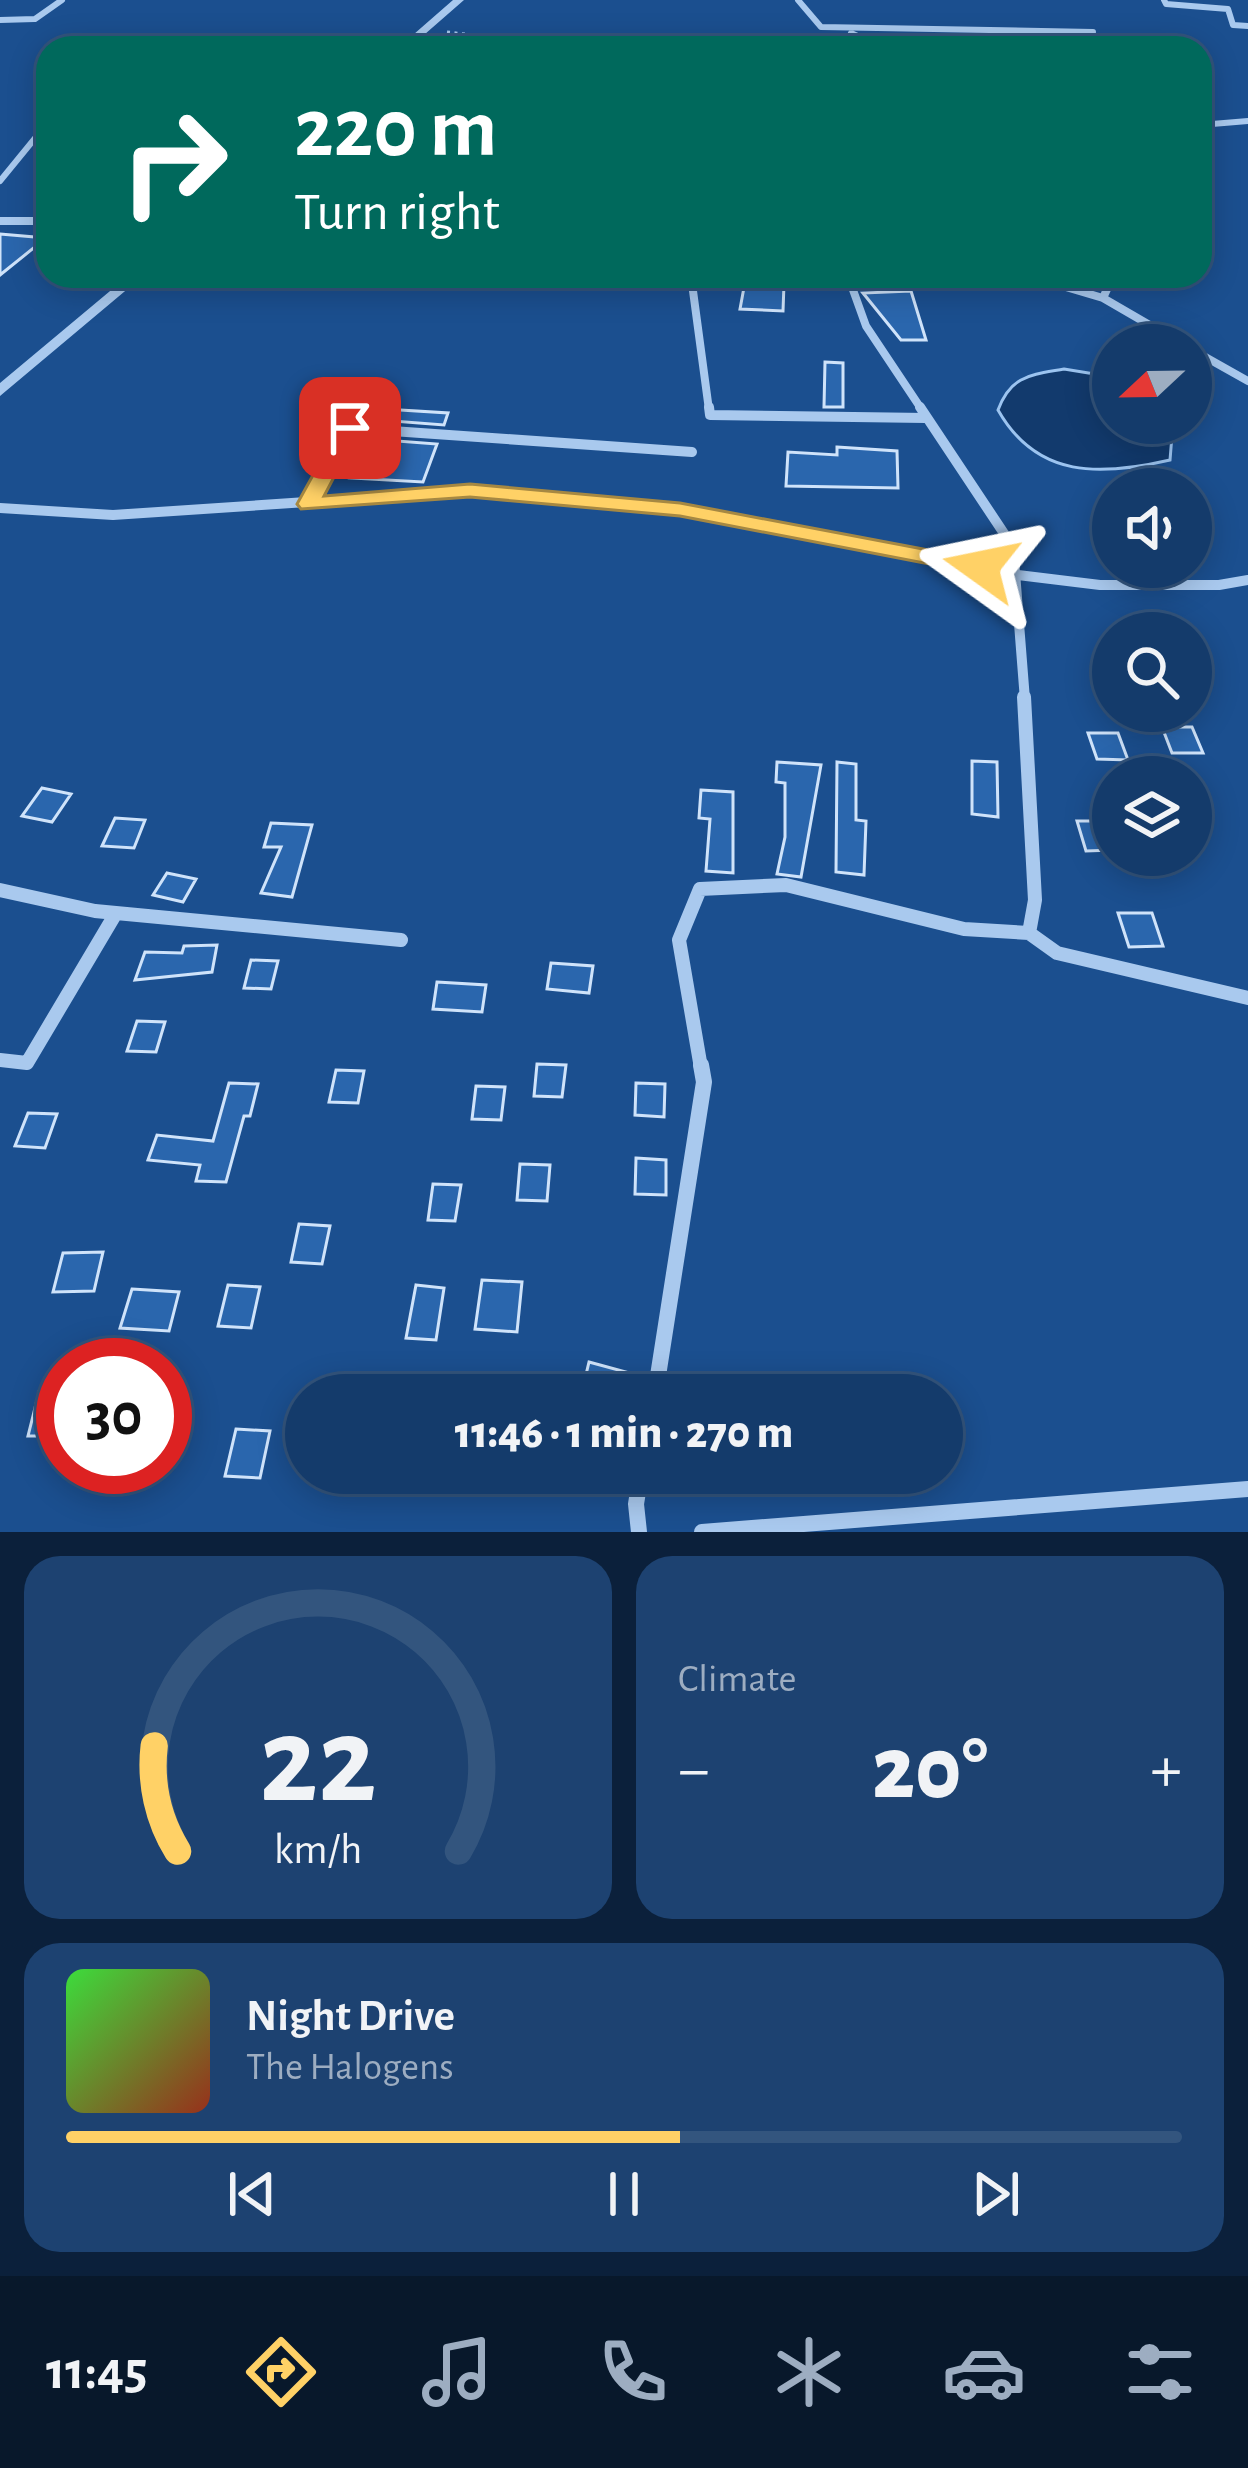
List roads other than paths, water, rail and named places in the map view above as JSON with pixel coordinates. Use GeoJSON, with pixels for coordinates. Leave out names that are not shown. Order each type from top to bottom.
{"type":"FeatureCollection","features":[{"type":"Feature","properties":{"kind":"street"},"geometry":{"type":"LineString","coordinates":[[0,20],[35,19],[62,0]]}},
{"type":"Feature","properties":{"kind":"street"},"geometry":{"type":"LineString","coordinates":[[417,36],[459,0]]}},
{"type":"Feature","properties":{"kind":"street"},"geometry":{"type":"LineString","coordinates":[[798,0],[821,27],[865,36]]}},
{"type":"Feature","properties":{"kind":"street"},"geometry":{"type":"LineString","coordinates":[[1164,0],[1166,4],[1228,9],[1233,26],[1248,26]]}},
{"type":"Feature","properties":{"kind":"street"},"geometry":{"type":"LineString","coordinates":[[821,27],[1093,32]]}},
{"type":"Feature","properties":{"kind":"street"},"geometry":{"type":"LineString","coordinates":[[1212,124],[1248,121]]}},
{"type":"Feature","properties":{"kind":"street"},"geometry":{"type":"LineString","coordinates":[[0,181],[36,137]]}},
{"type":"Feature","properties":{"kind":"street"},"geometry":{"type":"LineString","coordinates":[[0,221],[36,221]]}},
{"type":"Feature","properties":{"kind":"street"},"geometry":{"type":"LineString","coordinates":[[0,391],[122,288]]}},
{"type":"Feature","properties":{"kind":"street"},"geometry":{"type":"LineString","coordinates":[[693,288],[710,415],[926,418]]}},
{"type":"Feature","properties":{"kind":"street"},"geometry":{"type":"LineString","coordinates":[[852,288],[866,326],[1012,547],[1018,575],[1036,900],[1029,933]]}},
{"type":"Feature","properties":{"kind":"street"},"geometry":{"type":"LineString","coordinates":[[1069,288],[1103,298],[1148,324]]}},
{"type":"Feature","properties":{"kind":"street"},"geometry":{"type":"LineString","coordinates":[[1103,298],[1108,288]]}},
{"type":"Feature","properties":{"kind":"street"},"geometry":{"type":"LineString","coordinates":[[1212,361],[1248,381]]}},
{"type":"Feature","properties":{"kind":"street"},"geometry":{"type":"LineString","coordinates":[[308,504],[350,428],[692,452]]}},
{"type":"Feature","properties":{"kind":"street"},"geometry":{"type":"LineString","coordinates":[[0,508],[113,515],[470,491],[680,510],[1018,575],[1100,585],[1219,585],[1248,580]]}},
{"type":"Feature","properties":{"kind":"street"},"geometry":{"type":"LineString","coordinates":[[658,1374],[704,1082],[680,940],[700,889],[786,885],[964,928],[1029,933],[1057,953],[1248,998]]}},
{"type":"Feature","properties":{"kind":"street"},"geometry":{"type":"LineString","coordinates":[[0,890],[116,913],[401,940]]}},
{"type":"Feature","properties":{"kind":"street"},"geometry":{"type":"LineString","coordinates":[[0,1060],[27,1063],[116,913]]}},
{"type":"Feature","properties":{"kind":"street"},"geometry":{"type":"LineString","coordinates":[[702,1532],[1248,1489]]}},
{"type":"Feature","properties":{"kind":"street"},"geometry":{"type":"LineString","coordinates":[[638,1494],[639,1532]]}},
{"type":"Feature","properties":{"kind":"water"},"geometry":{"type":"Polygon","coordinates":[[[1064,369],[1092,374],[1092,444],[1171,444],[1170,460],[1092,469],[1051,460],[1032,449],[998,410],[1009,390],[1032,375],[1064,369]]]}}]}
